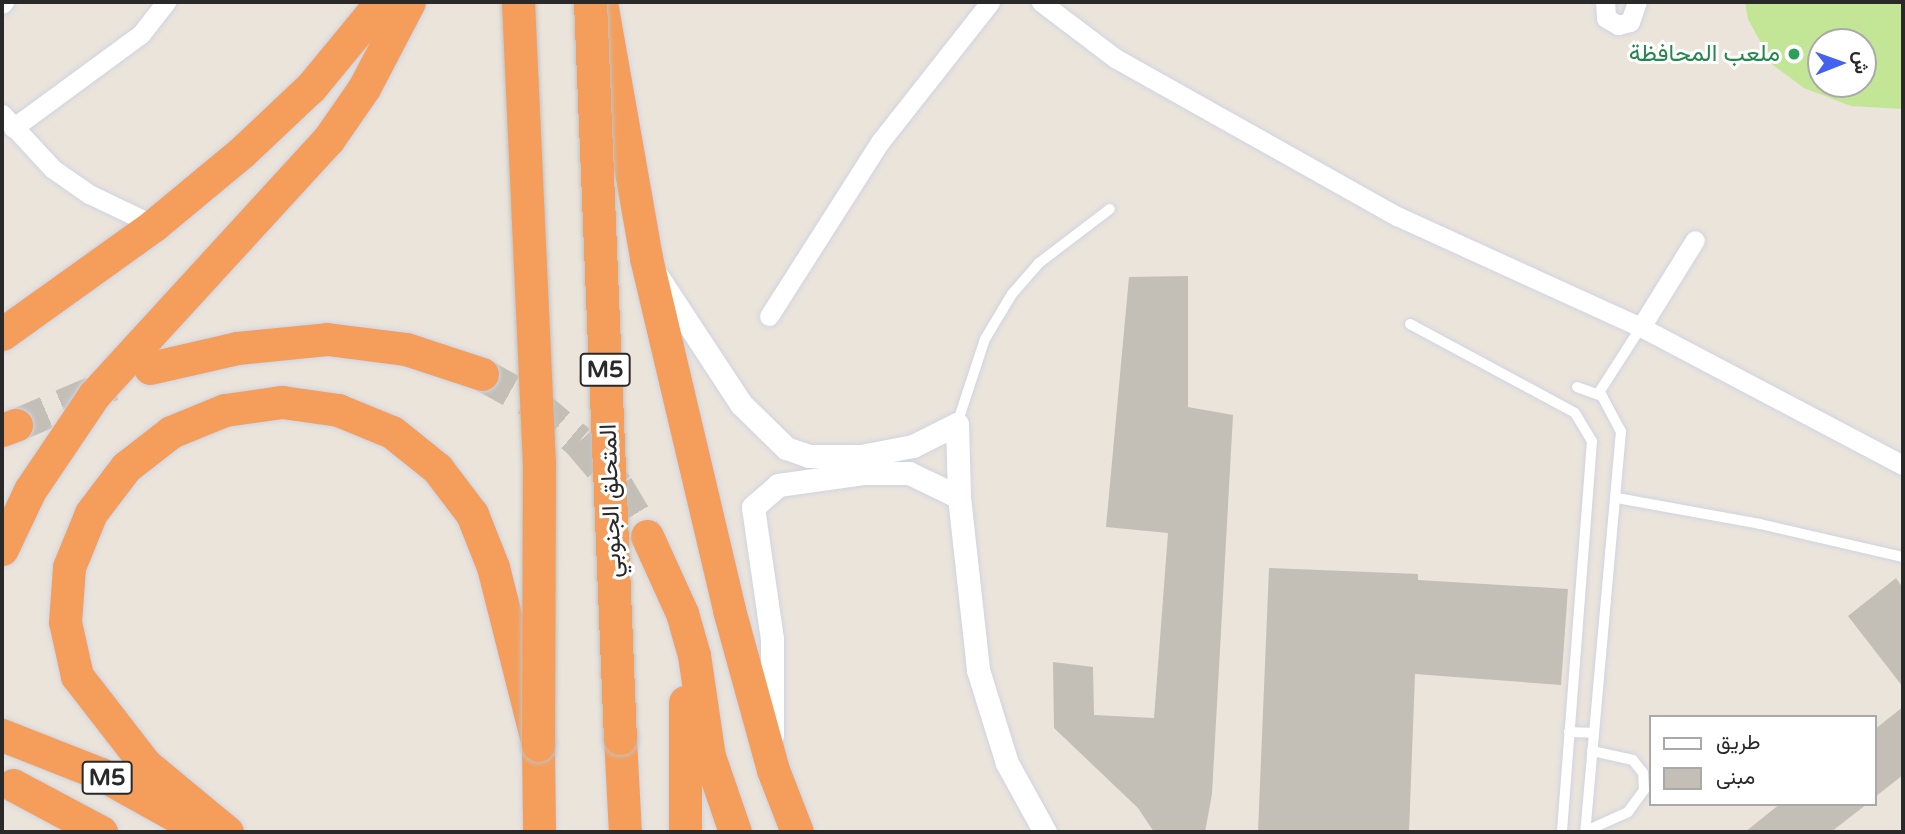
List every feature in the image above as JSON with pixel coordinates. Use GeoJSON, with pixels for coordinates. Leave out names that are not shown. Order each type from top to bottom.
{"type":"FeatureCollection","features":[{"type":"Feature","properties":{"kind":"highway"},"geometry":{"type":"LineString","coordinates":[[2,334],[154,225],[242,152],[311,87],[381,2]]}},
{"type":"Feature","properties":{"kind":"highway"},"geometry":{"type":"LineString","coordinates":[[2,549],[30,490],[94,395],[328,140],[363,88],[409,2]]}},
{"type":"Feature","properties":{"kind":"highway"},"geometry":{"type":"LineString","coordinates":[[518,2],[539,463],[539,832]]}},
{"type":"Feature","properties":{"kind":"highway","name":"المتحلق الجنوبي"},"geometry":{"type":"LineString","coordinates":[[590,2],[625,832]]}},
{"type":"Feature","properties":{"kind":"highway"},"geometry":{"type":"LineString","coordinates":[[601,2],[646,258],[729,610],[773,770],[797,832]]}},
{"type":"Feature","properties":{"kind":"highway"},"geometry":{"type":"LineString","coordinates":[[150,368],[237,348],[327,339],[406,349],[482,374]]}},
{"type":"Feature","properties":{"kind":"highway"},"geometry":{"type":"LineString","coordinates":[[226,832],[146,765],[77,676],[65,622],[69,567],[91,513],[126,467],[171,432],[225,410],[282,402],[338,410],[392,432],[437,468],[472,513],[494,567],[538,745]]}},
{"type":"Feature","properties":{"kind":"highway"},"geometry":{"type":"LineString","coordinates":[[647,536],[682,613],[694,655],[712,767],[735,832]]}},
{"type":"Feature","properties":{"kind":"highway"},"geometry":{"type":"LineString","coordinates":[[682,613],[685,832]]}},
{"type":"Feature","properties":{"kind":"highway","name":"M5"},"geometry":{"type":"LineString","coordinates":[[2,735],[101,774],[206,832]]}},
{"type":"Feature","properties":{"kind":"highway","name":"M5"},"geometry":{"type":"LineString","coordinates":[[13,785],[101,832]]}},
{"type":"Feature","properties":{"kind":"street"},"geometry":{"type":"LineString","coordinates":[[154,225],[89,194],[53,169],[8,121],[141,34],[166,2]]}},
{"type":"Feature","properties":{"kind":"street"},"geometry":{"type":"LineString","coordinates":[[769,316],[880,142],[990,2]]}},
{"type":"Feature","properties":{"kind":"street"},"geometry":{"type":"LineString","coordinates":[[1041,2],[1115,58],[1397,216],[1641,327],[1903,464]]}},
{"type":"Feature","properties":{"kind":"street"},"geometry":{"type":"LineString","coordinates":[[1605,2],[1606,18],[1618,25],[1630,22],[1637,2]]}},
{"type":"Feature","properties":{"kind":"street"},"geometry":{"type":"LineString","coordinates":[[1641,327],[1695,240]]}},
{"type":"Feature","properties":{"kind":"street"},"geometry":{"type":"LineString","coordinates":[[646,258],[722,379],[761,427],[786,448],[809,456],[909,473],[959,497]]}},
{"type":"Feature","properties":{"kind":"street"},"geometry":{"type":"LineString","coordinates":[[773,770],[772,639],[753,507],[769,490],[789,482],[862,465],[913,446],[957,424],[959,497],[978,670],[1007,763],[1045,832]]}},
{"type":"Feature","properties":{"kind":"lane"},"geometry":{"type":"LineString","coordinates":[[957,424],[980,351],[1012,294],[1040,263],[1110,209]]}},
{"type":"Feature","properties":{"kind":"lane"},"geometry":{"type":"LineString","coordinates":[[1410,324],[1563,405],[1575,413],[1588,433],[1592,460],[1562,832]]}},
{"type":"Feature","properties":{"kind":"lane"},"geometry":{"type":"LineString","coordinates":[[1598,394],[1641,327]]}},
{"type":"Feature","properties":{"kind":"lane"},"geometry":{"type":"LineString","coordinates":[[1577,387],[1598,394],[1620,425],[1617,498],[1592,751],[1586,832],[1628,812],[1644,790],[1643,772],[1633,760],[1592,751]]}},
{"type":"Feature","properties":{"kind":"lane"},"geometry":{"type":"LineString","coordinates":[[1617,498],[1760,524],[1903,557]]}},
{"type":"Feature","properties":{"kind":"lane"},"geometry":{"type":"LineString","coordinates":[[1569,732],[1594,733]]}},
{"type":"Feature","properties":{"kind":"green space","name":"ملعب المحافظة"},"geometry":{"type":"Polygon","coordinates":[[[1745,2],[1903,2],[1903,109],[1851,106],[1830,98],[1877,98],[1877,28],[1807,28],[1807,89],[1773,65],[1748,19],[1745,2]]]}},
{"type":"Feature","properties":{"kind":"building"},"geometry":{"type":"Polygon","coordinates":[[[1188,276],[1188,407],[1233,415],[1212,794],[1205,832],[1154,832],[1138,808],[1054,728],[1053,662],[1093,667],[1094,715],[1154,718],[1168,533],[1106,527],[1129,277],[1188,276]]]}},
{"type":"Feature","properties":{"kind":"building"},"geometry":{"type":"Polygon","coordinates":[[[1269,568],[1418,574],[1418,580],[1568,589],[1561,685],[1415,674],[1409,832],[1258,832],[1269,568]]]}},
{"type":"Feature","properties":{"kind":"building"},"geometry":{"type":"Polygon","coordinates":[[[1896,578],[1903,588],[1903,687],[1848,616],[1896,578]]]}},
{"type":"Feature","properties":{"kind":"building"},"geometry":{"type":"Polygon","coordinates":[[[1903,707],[1903,775],[1877,795],[1877,727],[1903,707]]]}},
{"type":"Feature","properties":{"kind":"building"},"geometry":{"type":"Polygon","coordinates":[[[1778,806],[1864,806],[1831,832],[1745,832],[1778,806]]]}},
{"type":"Feature","properties":{"kind":"tunnel"},"geometry":{"type":"LineString","coordinates":[[482,374],[534,403],[579,441],[617,486],[647,536]]}},
{"type":"Feature","properties":{"kind":"tunnel"},"geometry":{"type":"LineString","coordinates":[[16,425],[112,384]]}},
{"type":"Feature","properties":{"kind":"place","name":"ملعب المحافظة"},"geometry":{"type":"Point","coordinates":[1794,54]}}]}
